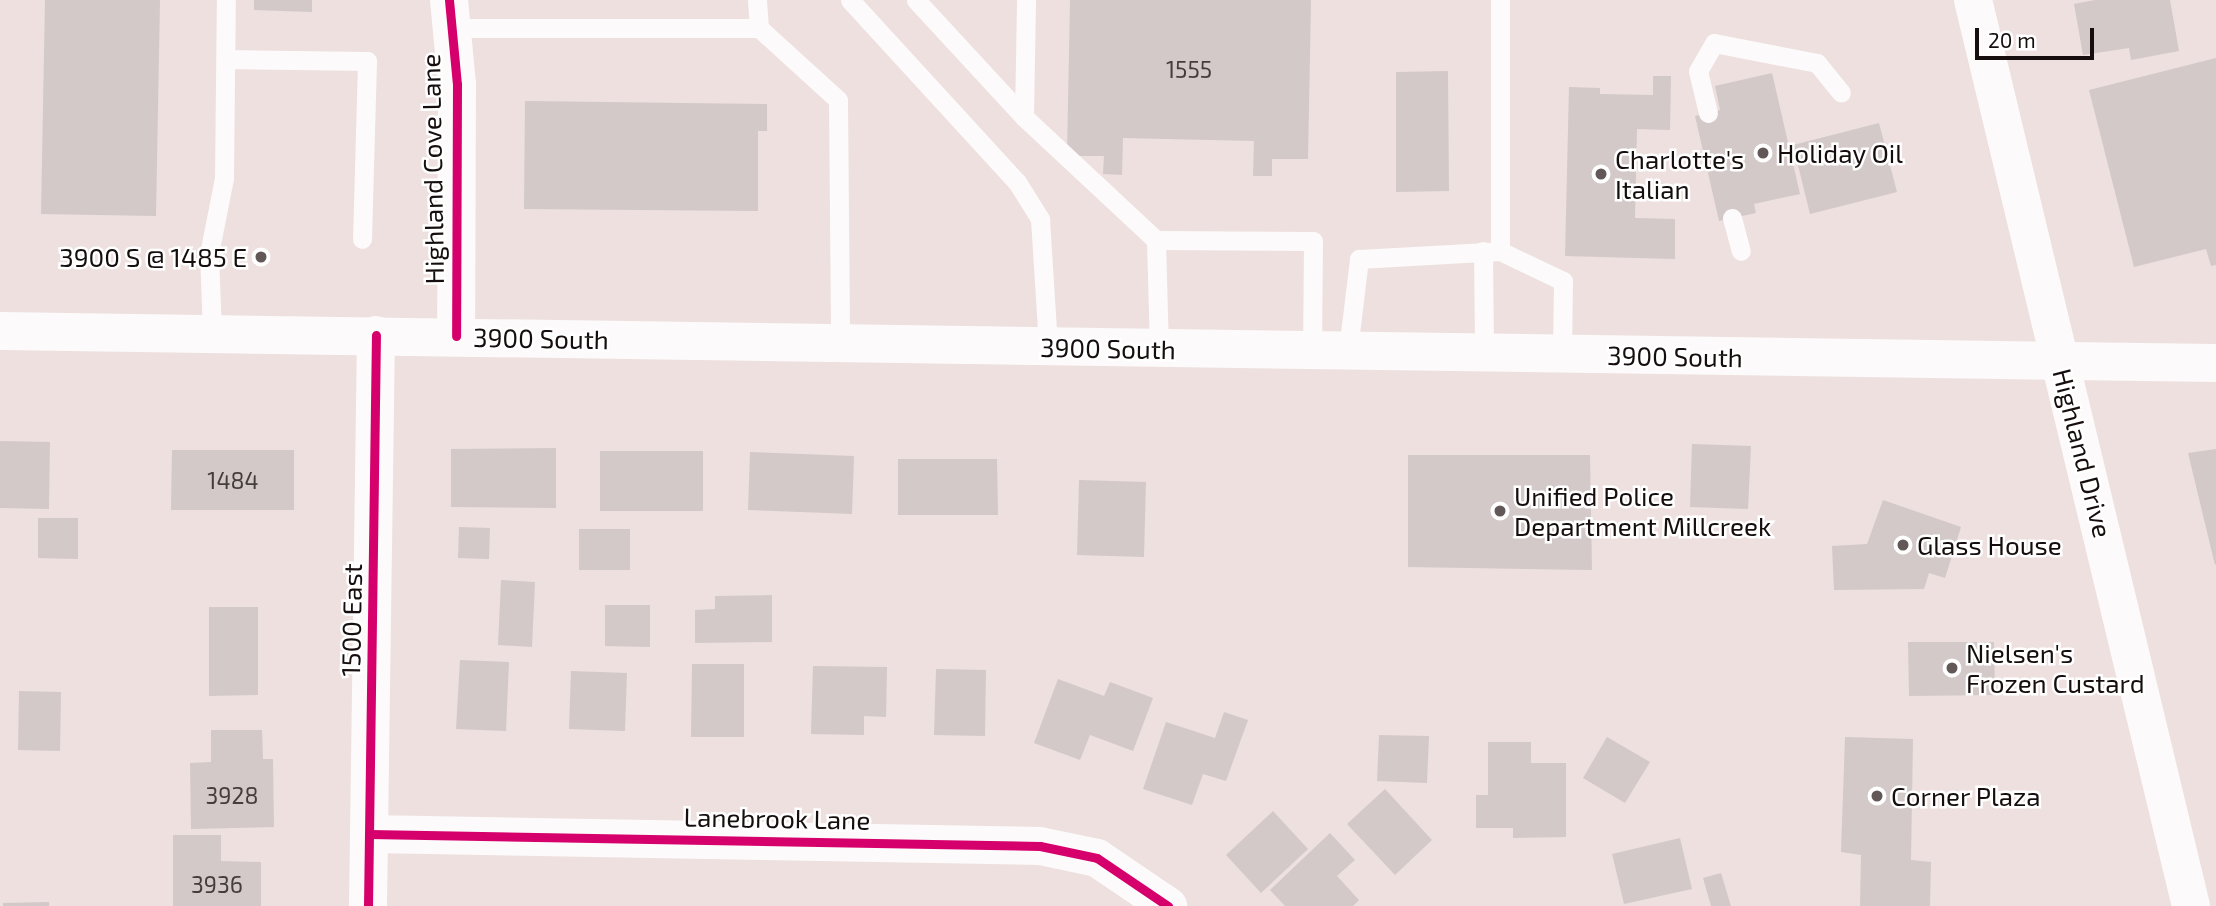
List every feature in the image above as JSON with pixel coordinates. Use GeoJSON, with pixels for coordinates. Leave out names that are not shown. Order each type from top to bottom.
{"type":"FeatureCollection","features":[{"type":"Feature","properties":{"kind":"main road","name":"Highland Drive"},"geometry":{"type":"LineString","coordinates":[[1973,0],[2059,362],[2082,441],[2191,906]]}},
{"type":"Feature","properties":{"kind":"main road","name":"Highland Cove Lane"},"geometry":{"type":"LineString","coordinates":[[449,14],[457,84],[456,336]]}},
{"type":"Feature","properties":{"kind":"main road","name":"3900 South"},"geometry":{"type":"LineString","coordinates":[[0,331],[2216,363]]}},
{"type":"Feature","properties":{"kind":"main road","name":"1500 East"},"geometry":{"type":"LineString","coordinates":[[368,906],[376,335]]}},
{"type":"Feature","properties":{"kind":"main road","name":"Lanebrook Lane"},"geometry":{"type":"LineString","coordinates":[[369,834],[1040,846],[1097,858],[1168,906]]}},
{"type":"Feature","properties":{"kind":"lane"},"geometry":{"type":"LineString","coordinates":[[212,334],[209,254],[224,178],[226,0]]}},
{"type":"Feature","properties":{"kind":"lane"},"geometry":{"type":"LineString","coordinates":[[757,0],[759,28]]}},
{"type":"Feature","properties":{"kind":"lane"},"geometry":{"type":"LineString","coordinates":[[850,0],[1017,182],[1040,219],[1048,347]]}},
{"type":"Feature","properties":{"kind":"lane"},"geometry":{"type":"LineString","coordinates":[[916,0],[1024,117],[1156,240],[1313,241],[1330,349]]}},
{"type":"Feature","properties":{"kind":"lane"},"geometry":{"type":"LineString","coordinates":[[1024,117],[1026,0]]}},
{"type":"Feature","properties":{"kind":"lane"},"geometry":{"type":"LineString","coordinates":[[1483,352],[1492,251],[1500,0]]}},
{"type":"Feature","properties":{"kind":"lane"},"geometry":{"type":"LineString","coordinates":[[449,14],[759,28],[838,100],[840,343]]}},
{"type":"Feature","properties":{"kind":"lane"},"geometry":{"type":"LineString","coordinates":[[1708,113],[1698,71],[1714,43],[1817,63],[1841,93]]}},
{"type":"Feature","properties":{"kind":"lane"},"geometry":{"type":"LineString","coordinates":[[226,59],[367,61],[362,239]]}},
{"type":"Feature","properties":{"kind":"lane"},"geometry":{"type":"LineString","coordinates":[[1732,218],[1741,251]]}},
{"type":"Feature","properties":{"kind":"lane"},"geometry":{"type":"LineString","coordinates":[[1156,240],[1159,349]]}},
{"type":"Feature","properties":{"kind":"lane"},"geometry":{"type":"LineString","coordinates":[[1330,349],[1359,258],[1492,251],[1563,281],[1562,354]]}},
{"type":"Feature","properties":{"kind":"building"},"geometry":{"type":"Polygon","coordinates":[[[45,0],[160,0],[156,216],[41,214],[45,0]]]}},
{"type":"Feature","properties":{"kind":"building"},"geometry":{"type":"Polygon","coordinates":[[[254,0],[312,0],[312,12],[254,10],[254,0]]]}},
{"type":"Feature","properties":{"kind":"building"},"geometry":{"type":"Polygon","coordinates":[[[1070,0],[1311,0],[1308,159],[1272,159],[1272,176],[1253,176],[1254,141],[1123,138],[1122,175],[1103,174],[1104,156],[1067,156],[1070,0]]]}},
{"type":"Feature","properties":{"kind":"building"},"geometry":{"type":"Polygon","coordinates":[[[2095,0],[2170,0],[2179,51],[2131,60],[2129,48],[2083,55],[2074,4],[2095,0]]]}},
{"type":"Feature","properties":{"kind":"building"},"geometry":{"type":"Polygon","coordinates":[[[2216,58],[2216,265],[2211,266],[2206,249],[2134,267],[2089,90],[2216,58]]]}},
{"type":"Feature","properties":{"kind":"building"},"geometry":{"type":"Polygon","coordinates":[[[1448,71],[1449,191],[1396,192],[1396,72],[1448,71]]]}},
{"type":"Feature","properties":{"kind":"building"},"geometry":{"type":"Polygon","coordinates":[[[1772,73],[1800,194],[1754,204],[1756,213],[1719,221],[1695,116],[1720,110],[1715,86],[1772,73]]]}},
{"type":"Feature","properties":{"kind":"building","name":"Charlotte's Italian"},"geometry":{"type":"Polygon","coordinates":[[[1653,76],[1671,76],[1670,130],[1637,129],[1635,218],[1675,219],[1675,259],[1565,256],[1569,87],[1600,88],[1600,94],[1653,95],[1653,76]]]}},
{"type":"Feature","properties":{"kind":"building"},"geometry":{"type":"Polygon","coordinates":[[[525,101],[767,104],[767,131],[758,131],[758,211],[524,209],[525,101]]]}},
{"type":"Feature","properties":{"kind":"building"},"geometry":{"type":"Polygon","coordinates":[[[1879,123],[1897,192],[1810,214],[1793,145],[1879,123]]]}},
{"type":"Feature","properties":{"kind":"building"},"geometry":{"type":"Polygon","coordinates":[[[0,441],[50,442],[49,509],[0,508],[0,441]]]}},
{"type":"Feature","properties":{"kind":"building"},"geometry":{"type":"Polygon","coordinates":[[[1692,444],[1751,446],[1748,509],[1690,507],[1692,444]]]}},
{"type":"Feature","properties":{"kind":"building"},"geometry":{"type":"Polygon","coordinates":[[[556,448],[556,508],[451,507],[451,449],[556,448]]]}},
{"type":"Feature","properties":{"kind":"building"},"geometry":{"type":"Polygon","coordinates":[[[2216,449],[2216,564],[2215,565],[2188,453],[2216,449]]]}},
{"type":"Feature","properties":{"kind":"building"},"geometry":{"type":"Polygon","coordinates":[[[172,450],[294,450],[294,510],[171,510],[172,450]]]}},
{"type":"Feature","properties":{"kind":"building"},"geometry":{"type":"Polygon","coordinates":[[[600,451],[703,451],[703,511],[600,511],[600,451]]]}},
{"type":"Feature","properties":{"kind":"building"},"geometry":{"type":"Polygon","coordinates":[[[750,452],[854,456],[852,514],[748,510],[750,452]]]}},
{"type":"Feature","properties":{"kind":"building","name":"Unified Police Department Millcreek"},"geometry":{"type":"Polygon","coordinates":[[[1408,455],[1590,455],[1592,570],[1408,567],[1408,455]]]}},
{"type":"Feature","properties":{"kind":"building"},"geometry":{"type":"Polygon","coordinates":[[[898,459],[997,459],[998,515],[898,515],[898,459]]]}},
{"type":"Feature","properties":{"kind":"building"},"geometry":{"type":"Polygon","coordinates":[[[1079,480],[1146,482],[1144,557],[1077,555],[1079,480]]]}},
{"type":"Feature","properties":{"kind":"building","name":"Glass House"},"geometry":{"type":"Polygon","coordinates":[[[1883,500],[1961,527],[1945,578],[1929,573],[1924,589],[1834,590],[1832,546],[1867,544],[1883,500]]]}},
{"type":"Feature","properties":{"kind":"building"},"geometry":{"type":"Polygon","coordinates":[[[38,518],[78,518],[78,559],[38,558],[38,518]]]}},
{"type":"Feature","properties":{"kind":"building"},"geometry":{"type":"Polygon","coordinates":[[[459,527],[490,528],[489,559],[458,558],[459,527]]]}},
{"type":"Feature","properties":{"kind":"building"},"geometry":{"type":"Polygon","coordinates":[[[579,529],[630,529],[630,570],[579,570],[579,529]]]}},
{"type":"Feature","properties":{"kind":"building"},"geometry":{"type":"Polygon","coordinates":[[[501,580],[535,582],[532,647],[498,645],[501,580]]]}},
{"type":"Feature","properties":{"kind":"building"},"geometry":{"type":"Polygon","coordinates":[[[772,595],[772,642],[695,643],[695,610],[715,609],[715,596],[772,595]]]}},
{"type":"Feature","properties":{"kind":"building"},"geometry":{"type":"Polygon","coordinates":[[[605,605],[650,605],[650,647],[605,646],[605,605]]]}},
{"type":"Feature","properties":{"kind":"building"},"geometry":{"type":"Polygon","coordinates":[[[209,607],[258,607],[258,695],[209,696],[209,607]]]}},
{"type":"Feature","properties":{"kind":"building","name":"Nielsen's Frozen Custard"},"geometry":{"type":"Polygon","coordinates":[[[1908,642],[1994,642],[1995,695],[1909,696],[1908,642]]]}},
{"type":"Feature","properties":{"kind":"building"},"geometry":{"type":"Polygon","coordinates":[[[460,660],[509,662],[506,731],[456,729],[460,660]]]}},
{"type":"Feature","properties":{"kind":"building"},"geometry":{"type":"Polygon","coordinates":[[[692,664],[744,664],[744,737],[691,737],[692,664]]]}},
{"type":"Feature","properties":{"kind":"building"},"geometry":{"type":"Polygon","coordinates":[[[813,666],[887,667],[886,717],[864,716],[864,735],[811,734],[813,666]]]}},
{"type":"Feature","properties":{"kind":"building"},"geometry":{"type":"Polygon","coordinates":[[[936,669],[986,670],[985,736],[934,735],[936,669]]]}},
{"type":"Feature","properties":{"kind":"building"},"geometry":{"type":"Polygon","coordinates":[[[571,671],[627,673],[625,731],[569,729],[571,671]]]}},
{"type":"Feature","properties":{"kind":"building"},"geometry":{"type":"Polygon","coordinates":[[[1058,679],[1104,696],[1110,682],[1153,698],[1133,751],[1090,735],[1080,760],[1034,743],[1058,679]]]}},
{"type":"Feature","properties":{"kind":"building"},"geometry":{"type":"Polygon","coordinates":[[[19,691],[61,692],[60,751],[18,750],[19,691]]]}},
{"type":"Feature","properties":{"kind":"building"},"geometry":{"type":"Polygon","coordinates":[[[1224,712],[1248,720],[1226,781],[1203,774],[1192,805],[1143,789],[1166,722],[1215,738],[1224,712]]]}},
{"type":"Feature","properties":{"kind":"building"},"geometry":{"type":"Polygon","coordinates":[[[211,730],[262,730],[263,759],[273,759],[274,827],[191,829],[190,763],[211,762],[211,730]]]}},
{"type":"Feature","properties":{"kind":"building"},"geometry":{"type":"Polygon","coordinates":[[[1379,735],[1429,736],[1427,783],[1377,781],[1379,735]]]}},
{"type":"Feature","properties":{"kind":"building"},"geometry":{"type":"Polygon","coordinates":[[[1607,737],[1650,762],[1625,803],[1583,778],[1607,737]]]}},
{"type":"Feature","properties":{"kind":"building","name":"Corner Plaza"},"geometry":{"type":"Polygon","coordinates":[[[1845,737],[1913,739],[1911,860],[1931,862],[1930,906],[1860,906],[1861,855],[1841,852],[1845,737]]]}},
{"type":"Feature","properties":{"kind":"building"},"geometry":{"type":"Polygon","coordinates":[[[1488,742],[1531,742],[1531,763],[1566,763],[1566,837],[1513,838],[1513,828],[1476,828],[1476,795],[1488,795],[1488,742]]]}},
{"type":"Feature","properties":{"kind":"building"},"geometry":{"type":"Polygon","coordinates":[[[1385,789],[1432,840],[1395,875],[1347,824],[1385,789]]]}},
{"type":"Feature","properties":{"kind":"building"},"geometry":{"type":"Polygon","coordinates":[[[1273,811],[1308,849],[1261,893],[1226,855],[1273,811]]]}},
{"type":"Feature","properties":{"kind":"building"},"geometry":{"type":"Polygon","coordinates":[[[1330,833],[1355,860],[1337,876],[1359,900],[1353,906],[1285,906],[1270,890],[1330,833]]]}},
{"type":"Feature","properties":{"kind":"building"},"geometry":{"type":"Polygon","coordinates":[[[173,835],[221,835],[221,861],[261,862],[261,906],[173,906],[173,835]]]}},
{"type":"Feature","properties":{"kind":"building"},"geometry":{"type":"Polygon","coordinates":[[[1680,838],[1692,889],[1624,904],[1612,854],[1680,838]]]}},
{"type":"Feature","properties":{"kind":"building"},"geometry":{"type":"Polygon","coordinates":[[[1721,873],[1731,906],[1711,906],[1703,878],[1721,873]]]}},
{"type":"Feature","properties":{"kind":"building"},"geometry":{"type":"Polygon","coordinates":[[[49,902],[49,906],[3,906],[3,903],[49,902]]]}},
{"type":"Feature","properties":{"kind":"cycle path"},"geometry":{"type":"LineString","coordinates":[[449,0],[457,84],[456,336]]}},
{"type":"Feature","properties":{"kind":"cycle path"},"geometry":{"type":"LineString","coordinates":[[368,906],[376,335]]}},
{"type":"Feature","properties":{"kind":"cycle path"},"geometry":{"type":"LineString","coordinates":[[369,834],[1040,846],[1097,858],[1168,906]]}},
{"type":"Feature","properties":{"kind":"place","name":"Holiday Oil"},"geometry":{"type":"Point","coordinates":[1763,153]}},
{"type":"Feature","properties":{"kind":"place","name":"Charlotte's Italian"},"geometry":{"type":"Point","coordinates":[1601,174]}},
{"type":"Feature","properties":{"kind":"place","name":"3900 S @ 1485 E"},"geometry":{"type":"Point","coordinates":[261,257]}},
{"type":"Feature","properties":{"kind":"place","name":"Unified Police Department Millcreek"},"geometry":{"type":"Point","coordinates":[1500,511]}},
{"type":"Feature","properties":{"kind":"place","name":"Glass House"},"geometry":{"type":"Point","coordinates":[1903,545]}},
{"type":"Feature","properties":{"kind":"place","name":"Nielsen's Frozen Custard"},"geometry":{"type":"Point","coordinates":[1952,668]}},
{"type":"Feature","properties":{"kind":"place","name":"Corner Plaza"},"geometry":{"type":"Point","coordinates":[1877,796]}}]}
